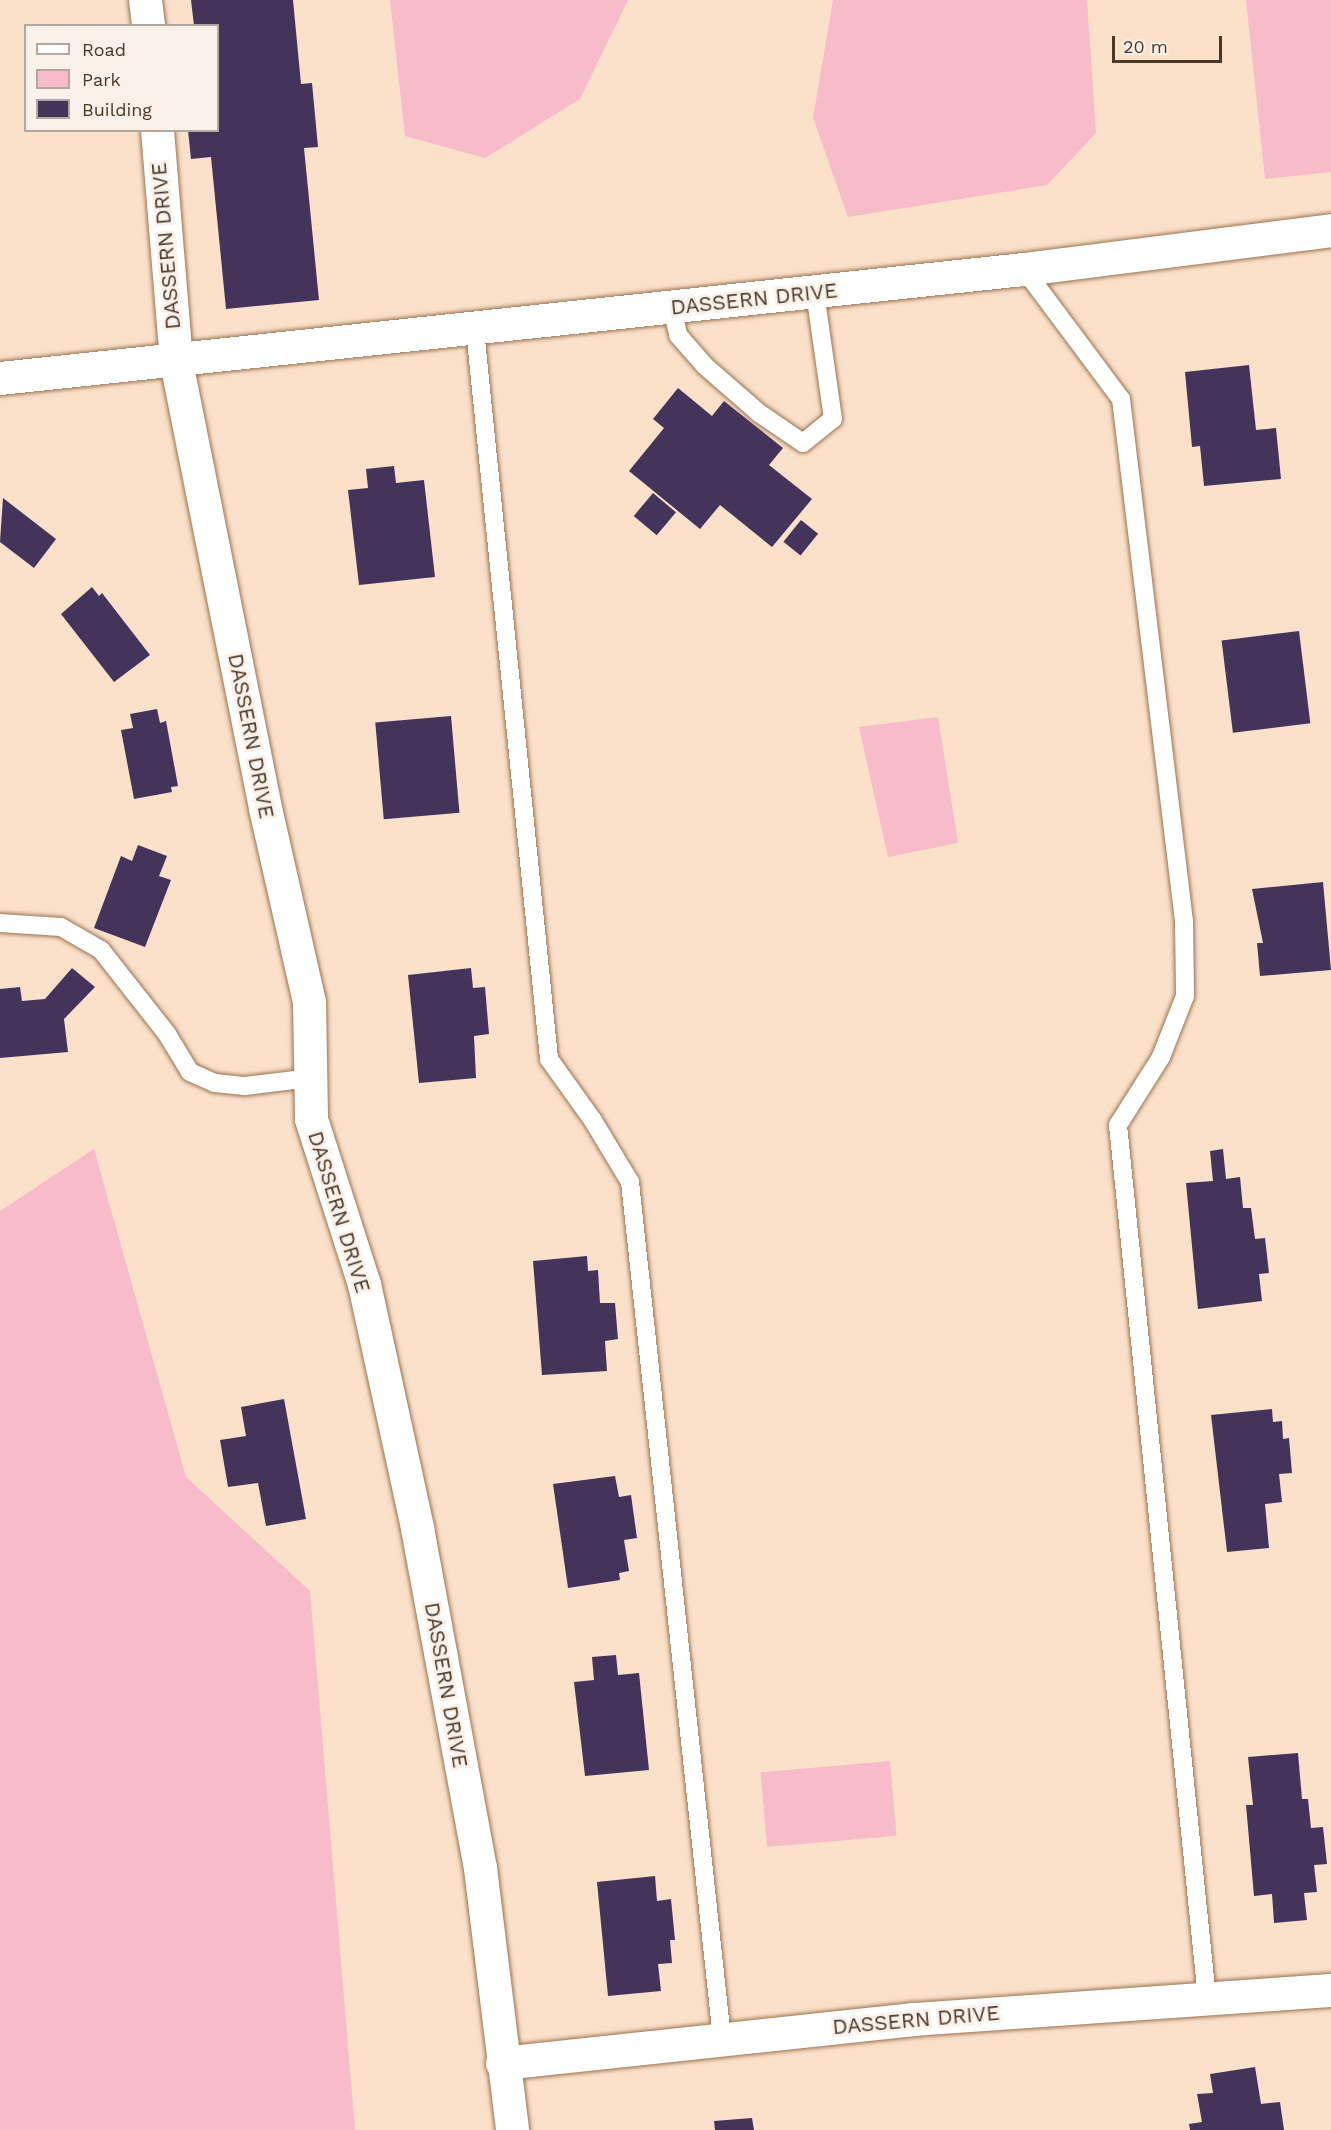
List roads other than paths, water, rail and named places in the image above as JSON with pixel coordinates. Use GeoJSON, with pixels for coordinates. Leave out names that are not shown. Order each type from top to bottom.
{"type":"FeatureCollection","features":[{"type":"Feature","properties":{"kind":"street"},"geometry":{"type":"LineString","coordinates":[[145,0],[148,24]]}},
{"type":"Feature","properties":{"kind":"street","name":"DASSERN DRIVE"},"geometry":{"type":"LineString","coordinates":[[157,132],[176,362],[265,808],[309,1000],[310,1119],[363,1284],[417,1528],[480,1868],[501,2062],[512,2130]]}},
{"type":"Feature","properties":{"kind":"street","name":"DASSERN DRIVE"},"geometry":{"type":"LineString","coordinates":[[176,362],[1024,269],[1331,230]]}},
{"type":"Feature","properties":{"kind":"street"},"geometry":{"type":"LineString","coordinates":[[0,378],[176,362]]}},
{"type":"Feature","properties":{"kind":"street","name":"DASSERN DRIVE"},"geometry":{"type":"LineString","coordinates":[[501,2062],[914,2019],[1331,1990]]}},
{"type":"Feature","properties":{"kind":"lane"},"geometry":{"type":"LineString","coordinates":[[1024,269],[1121,399],[1184,921],[1185,996],[1161,1056],[1118,1125],[1207,1998]]}},
{"type":"Feature","properties":{"kind":"lane"},"geometry":{"type":"LineString","coordinates":[[672,308],[678,335],[705,366],[759,413],[803,443],[833,419],[815,292]]}},
{"type":"Feature","properties":{"kind":"lane"},"geometry":{"type":"LineString","coordinates":[[475,330],[549,1059],[592,1119],[630,1182],[722,2039]]}},
{"type":"Feature","properties":{"kind":"lane"},"geometry":{"type":"LineString","coordinates":[[0,923],[62,927],[101,950],[167,1034],[190,1072],[216,1083],[245,1086],[310,1078]]}}]}
